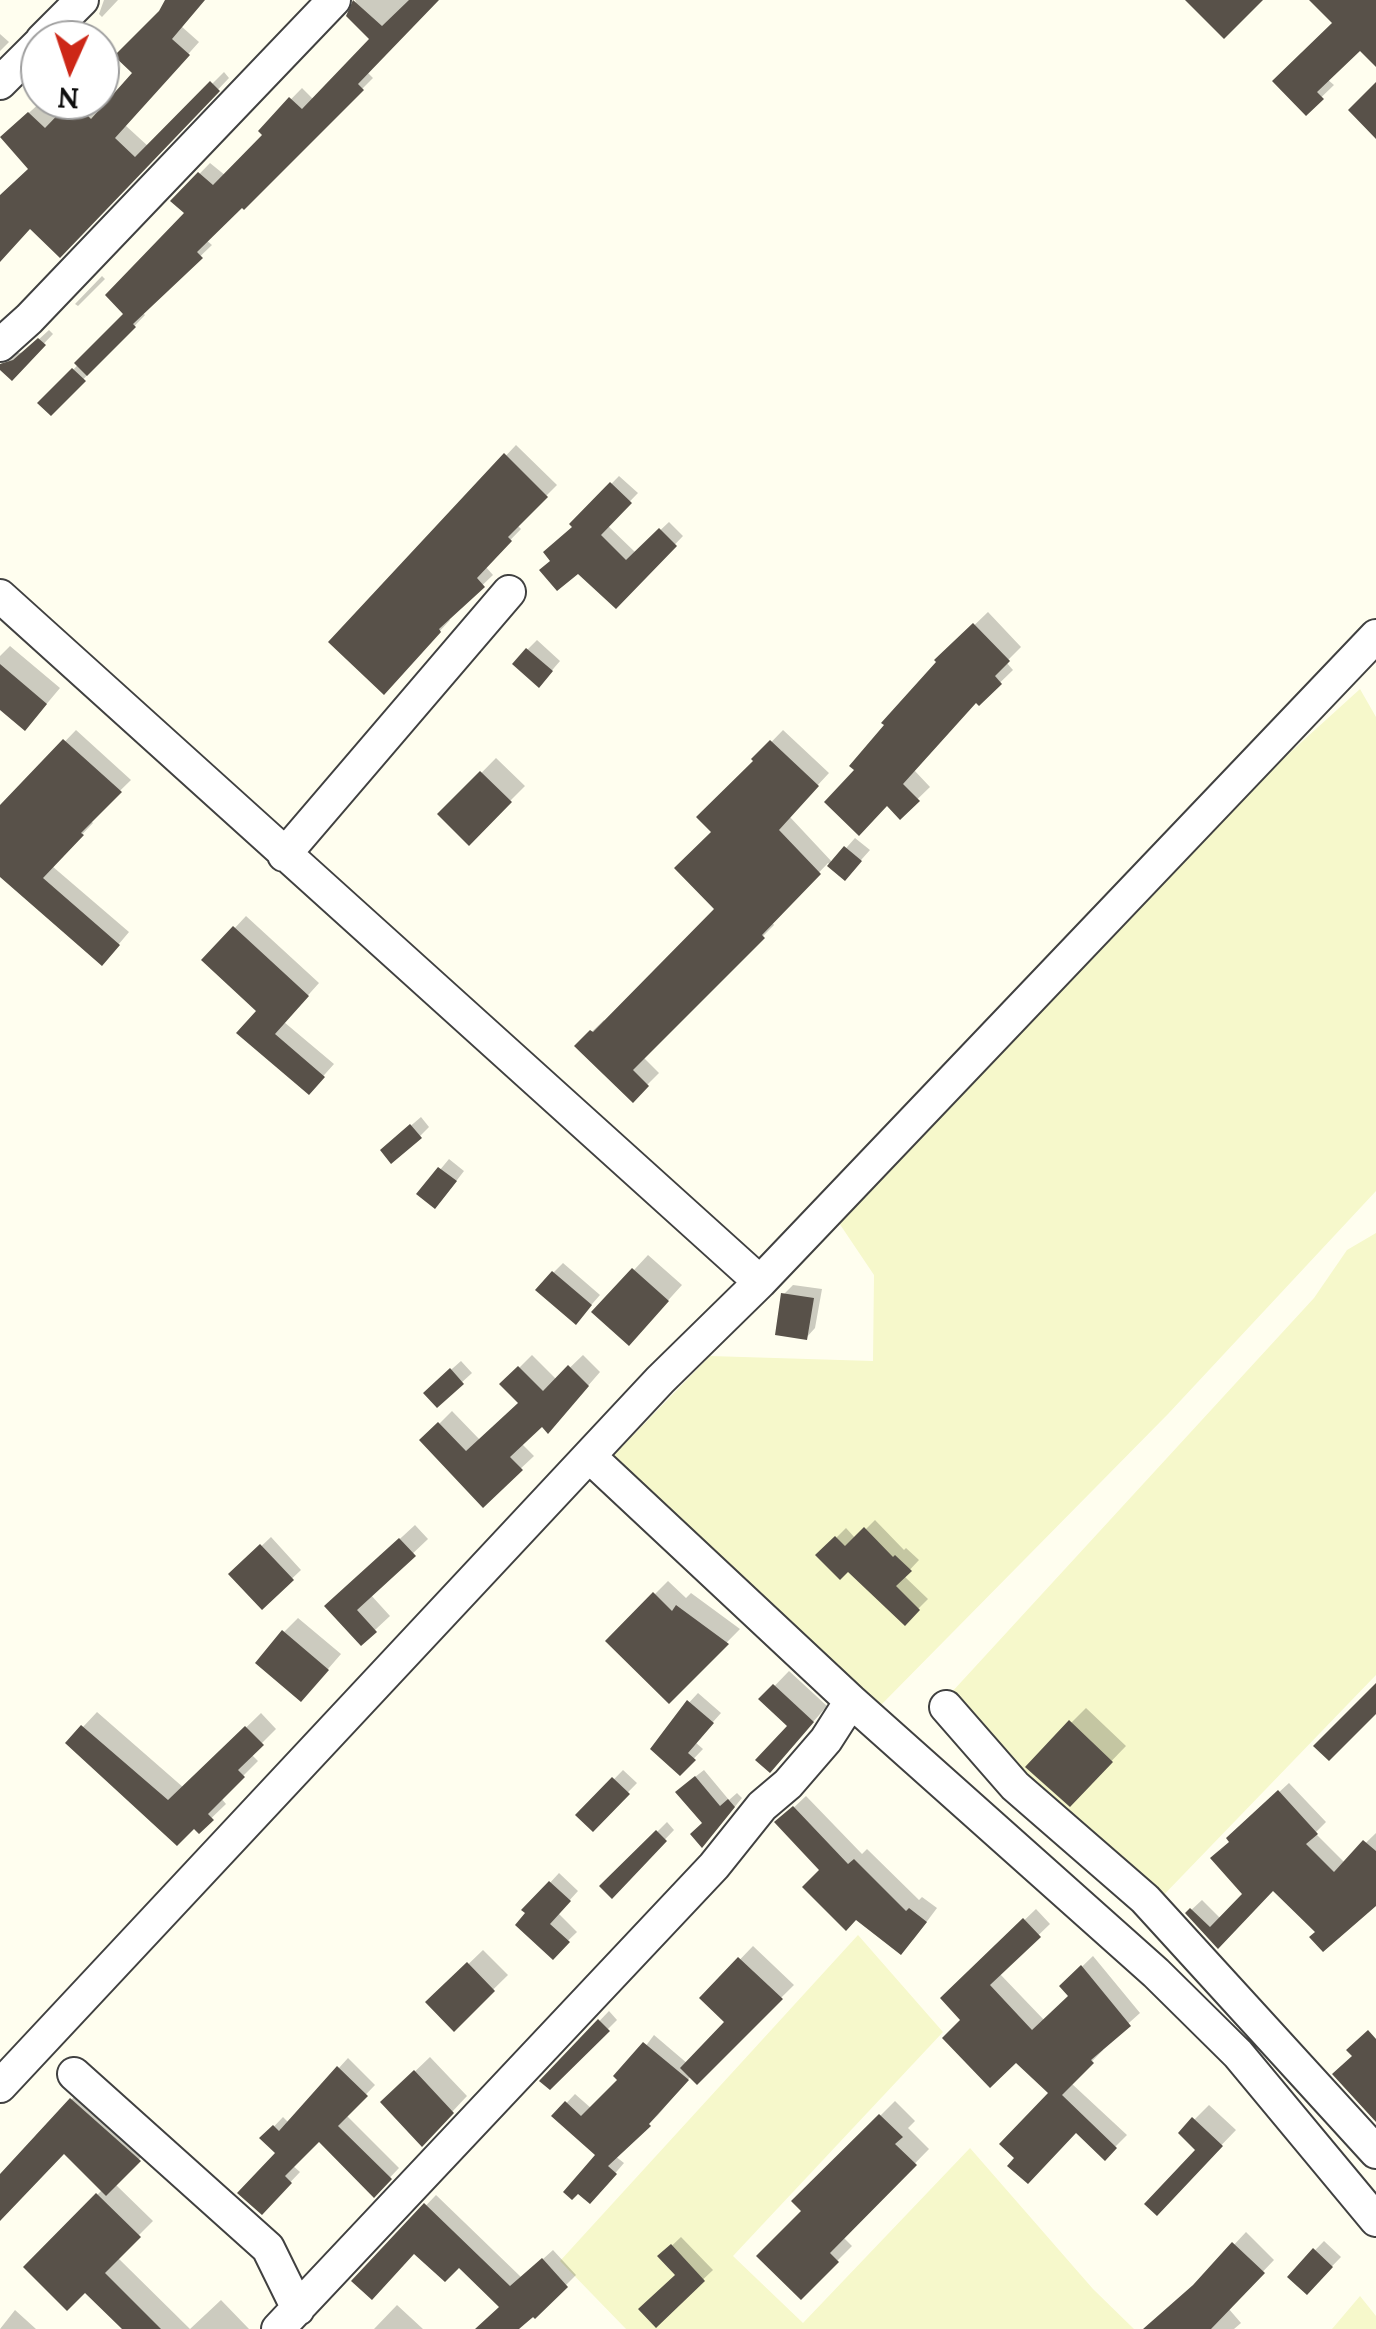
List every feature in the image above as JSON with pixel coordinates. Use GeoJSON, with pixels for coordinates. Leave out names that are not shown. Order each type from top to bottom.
{"type":"FeatureCollection","features":[{"type":"Feature","properties":{"kind":"street"},"geometry":{"type":"LineString","coordinates":[[62,20],[82,0]]}},
{"type":"Feature","properties":{"kind":"street"},"geometry":{"type":"LineString","coordinates":[[0,345],[30,319],[334,0]]}},
{"type":"Feature","properties":{"kind":"street"},"geometry":{"type":"LineString","coordinates":[[0,83],[20,63]]}},
{"type":"Feature","properties":{"kind":"street"},"geometry":{"type":"LineString","coordinates":[[284,855],[509,592]]}},
{"type":"Feature","properties":{"kind":"street"},"geometry":{"type":"LineString","coordinates":[[0,596],[760,1282]]}},
{"type":"Feature","properties":{"kind":"street"},"geometry":{"type":"LineString","coordinates":[[0,2086],[660,1380],[760,1282],[1376,636]]}},
{"type":"Feature","properties":{"kind":"street"},"geometry":{"type":"LineString","coordinates":[[589,1456],[851,1701],[1141,1960],[1238,2054],[1376,2220]]}},
{"type":"Feature","properties":{"kind":"street"},"geometry":{"type":"LineString","coordinates":[[288,2319],[714,1866],[762,1806],[788,1784],[826,1740],[851,1701]]}},
{"type":"Feature","properties":{"kind":"street"},"geometry":{"type":"LineString","coordinates":[[946,1706],[1014,1786],[1146,1899],[1376,2152]]}},
{"type":"Feature","properties":{"kind":"street"},"geometry":{"type":"LineString","coordinates":[[74,2074],[268,2248],[288,2319]]}},
{"type":"Feature","properties":{"kind":"green space"},"geometry":{"type":"Polygon","coordinates":[[[1360,689],[1376,717],[1376,1191],[1168,1414],[878,1708],[614,1455],[710,1356],[873,1361],[874,1275],[837,1220],[1110,916],[1360,689]]]}},
{"type":"Feature","properties":{"kind":"green space"},"geometry":{"type":"Polygon","coordinates":[[[1376,1233],[1376,1675],[1155,1904],[1042,1804],[951,1693],[1314,1298],[1347,1250],[1376,1233]]]}},
{"type":"Feature","properties":{"kind":"green space"},"geometry":{"type":"Polygon","coordinates":[[[858,1935],[943,2032],[733,2256],[803,2323],[970,2148],[1093,2289],[1134,2329],[626,2329],[560,2261],[858,1935]]]}},
{"type":"Feature","properties":{"kind":"green space"},"geometry":{"type":"Polygon","coordinates":[[[1360,2296],[1376,2316],[1376,2329],[1332,2329],[1360,2296]]]}},
{"type":"Feature","properties":{"kind":"building"},"geometry":{"type":"Polygon","coordinates":[[[165,0],[205,0],[172,39],[190,55],[115,138],[135,157],[210,81],[220,91],[60,258],[30,229],[0,262],[0,195],[28,169],[0,137],[20,119],[36,120],[45,128],[53,120],[120,120],[120,86],[132,73],[120,62],[120,50],[165,0]]]}},
{"type":"Feature","properties":{"kind":"building"},"geometry":{"type":"Polygon","coordinates":[[[353,0],[382,26],[409,0],[439,0],[358,84],[364,90],[197,252],[203,258],[133,324],[136,327],[87,376],[74,363],[123,314],[105,295],[184,213],[170,201],[198,172],[213,185],[262,135],[258,131],[289,97],[302,109],[369,39],[346,16],[353,0]]]}},
{"type":"Feature","properties":{"kind":"building"},"geometry":{"type":"Polygon","coordinates":[[[1185,0],[1263,0],[1224,39],[1185,0]]]}},
{"type":"Feature","properties":{"kind":"building"},"geometry":{"type":"Polygon","coordinates":[[[1309,0],[1376,0],[1376,67],[1360,51],[1317,92],[1324,99],[1306,116],[1272,81],[1332,23],[1309,0]]]}},
{"type":"Feature","properties":{"kind":"building"},"geometry":{"type":"Polygon","coordinates":[[[1376,82],[1376,139],[1348,110],[1376,82]]]}},
{"type":"Feature","properties":{"kind":"building"},"geometry":{"type":"Polygon","coordinates":[[[38,338],[46,345],[12,381],[0,370],[0,364],[13,360],[38,338]]]}},
{"type":"Feature","properties":{"kind":"building"},"geometry":{"type":"Polygon","coordinates":[[[72,368],[86,381],[51,416],[37,403],[72,368]]]}},
{"type":"Feature","properties":{"kind":"building"},"geometry":{"type":"Polygon","coordinates":[[[504,453],[548,497],[508,537],[512,541],[477,578],[485,587],[439,629],[441,632],[384,695],[328,642],[504,453]]]}},
{"type":"Feature","properties":{"kind":"building"},"geometry":{"type":"Polygon","coordinates":[[[610,482],[632,503],[601,535],[626,560],[659,528],[677,546],[616,609],[578,574],[557,591],[539,570],[550,561],[543,552],[572,527],[569,524],[610,482]]]}},
{"type":"Feature","properties":{"kind":"building"},"geometry":{"type":"Polygon","coordinates":[[[973,623],[1010,661],[995,676],[1002,684],[979,706],[976,703],[903,784],[920,801],[900,820],[887,806],[859,836],[824,802],[854,770],[849,766],[884,725],[881,723],[934,660],[973,623]]]}},
{"type":"Feature","properties":{"kind":"building"},"geometry":{"type":"Polygon","coordinates":[[[526,648],[553,671],[539,688],[512,664],[526,648]]]}},
{"type":"Feature","properties":{"kind":"building"},"geometry":{"type":"Polygon","coordinates":[[[0,664],[47,704],[25,731],[0,710],[0,664]]]}},
{"type":"Feature","properties":{"kind":"building"},"geometry":{"type":"Polygon","coordinates":[[[63,739],[122,792],[43,878],[120,945],[102,966],[0,877],[0,805],[63,739]]]}},
{"type":"Feature","properties":{"kind":"building"},"geometry":{"type":"Polygon","coordinates":[[[770,740],[819,786],[779,830],[821,874],[762,935],[765,938],[633,1070],[649,1086],[633,1103],[574,1046],[590,1030],[593,1032],[714,909],[674,868],[711,832],[696,817],[770,740]]]}},
{"type":"Feature","properties":{"kind":"building"},"geometry":{"type":"Polygon","coordinates":[[[480,771],[512,802],[469,846],[437,814],[480,771]]]}},
{"type":"Feature","properties":{"kind":"building"},"geometry":{"type":"Polygon","coordinates":[[[844,846],[862,861],[845,881],[827,866],[844,846]]]}},
{"type":"Feature","properties":{"kind":"building"},"geometry":{"type":"Polygon","coordinates":[[[233,926],[309,996],[275,1034],[325,1077],[309,1095],[236,1033],[256,1011],[201,960],[233,926]]]}},
{"type":"Feature","properties":{"kind":"building"},"geometry":{"type":"Polygon","coordinates":[[[410,1124],[422,1138],[391,1164],[380,1150],[410,1124]]]}},
{"type":"Feature","properties":{"kind":"building"},"geometry":{"type":"Polygon","coordinates":[[[438,1167],[457,1181],[435,1209],[416,1194],[438,1167]]]}},
{"type":"Feature","properties":{"kind":"building"},"geometry":{"type":"Polygon","coordinates":[[[632,1268],[669,1301],[629,1346],[591,1312],[632,1268]]]}},
{"type":"Feature","properties":{"kind":"building"},"geometry":{"type":"Polygon","coordinates":[[[552,1271],[592,1305],[576,1325],[535,1290],[552,1271]]]}},
{"type":"Feature","properties":{"kind":"building"},"geometry":{"type":"Polygon","coordinates":[[[781,1293],[814,1298],[807,1340],[775,1335],[781,1293]]]}},
{"type":"Feature","properties":{"kind":"building"},"geometry":{"type":"Polygon","coordinates":[[[568,1365],[589,1386],[548,1434],[542,1427],[510,1457],[523,1470],[483,1508],[419,1440],[438,1422],[466,1451],[518,1403],[499,1384],[518,1366],[543,1391],[568,1365]]]}},
{"type":"Feature","properties":{"kind":"building"},"geometry":{"type":"Polygon","coordinates":[[[450,1368],[464,1384],[437,1408],[423,1393],[450,1368]]]}},
{"type":"Feature","properties":{"kind":"building"},"geometry":{"type":"Polygon","coordinates":[[[864,1527],[912,1571],[896,1586],[920,1610],[905,1626],[848,1572],[840,1580],[815,1555],[835,1536],[845,1546],[864,1527]]]}},
{"type":"Feature","properties":{"kind":"building"},"geometry":{"type":"Polygon","coordinates":[[[399,1538],[416,1556],[357,1610],[377,1632],[361,1646],[324,1606],[399,1538]]]}},
{"type":"Feature","properties":{"kind":"building"},"geometry":{"type":"Polygon","coordinates":[[[260,1544],[294,1580],[262,1610],[228,1574],[260,1544]]]}},
{"type":"Feature","properties":{"kind":"building"},"geometry":{"type":"Polygon","coordinates":[[[653,1592],[672,1611],[676,1605],[729,1644],[669,1704],[605,1641],[653,1592]]]}},
{"type":"Feature","properties":{"kind":"building"},"geometry":{"type":"Polygon","coordinates":[[[282,1630],[329,1670],[301,1702],[255,1663],[282,1630]]]}},
{"type":"Feature","properties":{"kind":"building"},"geometry":{"type":"Polygon","coordinates":[[[1376,1683],[1376,1714],[1329,1761],[1313,1746],[1376,1683]]]}},
{"type":"Feature","properties":{"kind":"building"},"geometry":{"type":"Polygon","coordinates":[[[773,1684],[814,1722],[770,1773],[755,1760],[787,1726],[758,1699],[773,1684]]]}},
{"type":"Feature","properties":{"kind":"building"},"geometry":{"type":"Polygon","coordinates":[[[687,1700],[714,1723],[688,1753],[696,1760],[680,1776],[650,1749],[687,1700]]]}},
{"type":"Feature","properties":{"kind":"building"},"geometry":{"type":"Polygon","coordinates":[[[1069,1720],[1113,1762],[1070,1807],[1025,1767],[1069,1720]]]}},
{"type":"Feature","properties":{"kind":"building"},"geometry":{"type":"Polygon","coordinates":[[[81,1725],[168,1800],[245,1726],[264,1745],[238,1770],[245,1777],[208,1814],[214,1820],[199,1834],[194,1829],[177,1846],[65,1743],[81,1725]]]}},
{"type":"Feature","properties":{"kind":"building"},"geometry":{"type":"Polygon","coordinates":[[[695,1776],[720,1806],[728,1799],[735,1807],[702,1848],[690,1834],[702,1823],[675,1792],[695,1776]]]}},
{"type":"Feature","properties":{"kind":"building"},"geometry":{"type":"Polygon","coordinates":[[[612,1777],[630,1794],[593,1832],[575,1815],[612,1777]]]}},
{"type":"Feature","properties":{"kind":"building"},"geometry":{"type":"Polygon","coordinates":[[[1278,1790],[1318,1834],[1306,1844],[1334,1872],[1363,1840],[1376,1851],[1376,1906],[1323,1952],[1309,1937],[1315,1932],[1273,1891],[1218,1949],[1185,1913],[1190,1908],[1210,1927],[1242,1894],[1210,1858],[1278,1790]]]}},
{"type":"Feature","properties":{"kind":"building"},"geometry":{"type":"Polygon","coordinates":[[[793,1806],[848,1864],[854,1859],[906,1911],[909,1908],[927,1922],[901,1955],[856,1920],[846,1931],[802,1887],[819,1870],[774,1822],[793,1806]]]}},
{"type":"Feature","properties":{"kind":"building"},"geometry":{"type":"Polygon","coordinates":[[[656,1830],[667,1841],[612,1899],[599,1886],[656,1830]]]}},
{"type":"Feature","properties":{"kind":"building"},"geometry":{"type":"Polygon","coordinates":[[[549,1881],[571,1901],[550,1924],[570,1942],[553,1960],[515,1925],[525,1913],[521,1910],[549,1881]]]}},
{"type":"Feature","properties":{"kind":"building"},"geometry":{"type":"Polygon","coordinates":[[[1023,1918],[1041,1937],[990,1985],[1032,2030],[1068,1996],[1059,1986],[1081,1965],[1131,2026],[1091,2060],[1094,2063],[1062,2095],[1117,2148],[1105,2161],[1076,2133],[1028,2184],[1007,2166],[1014,2158],[999,2144],[1048,2093],[1016,2063],[990,2088],[942,2038],[960,2020],[940,1998],[1023,1918]]]}},
{"type":"Feature","properties":{"kind":"building"},"geometry":{"type":"Polygon","coordinates":[[[738,1957],[783,1999],[697,2085],[680,2068],[724,2022],[699,1998],[738,1957]]]}},
{"type":"Feature","properties":{"kind":"building"},"geometry":{"type":"Polygon","coordinates":[[[467,1962],[495,1991],[454,2032],[425,2002],[467,1962]]]}},
{"type":"Feature","properties":{"kind":"building"},"geometry":{"type":"Polygon","coordinates":[[[598,2019],[610,2031],[550,2090],[539,2081],[598,2019]]]}},
{"type":"Feature","properties":{"kind":"building"},"geometry":{"type":"Polygon","coordinates":[[[1368,2030],[1376,2039],[1376,2122],[1332,2074],[1352,2056],[1346,2050],[1368,2030]]]}},
{"type":"Feature","properties":{"kind":"building"},"geometry":{"type":"Polygon","coordinates":[[[643,2042],[689,2080],[651,2126],[608,2166],[617,2174],[590,2204],[578,2194],[572,2200],[563,2192],[595,2155],[551,2116],[565,2101],[581,2116],[617,2080],[613,2076],[643,2042]]]}},
{"type":"Feature","properties":{"kind":"building"},"geometry":{"type":"Polygon","coordinates":[[[337,2066],[368,2096],[338,2126],[392,2179],[374,2198],[319,2142],[285,2176],[292,2183],[262,2215],[237,2193],[275,2153],[259,2138],[273,2125],[279,2131],[337,2066]]]}},
{"type":"Feature","properties":{"kind":"building"},"geometry":{"type":"Polygon","coordinates":[[[414,2070],[454,2113],[422,2147],[380,2102],[414,2070]]]}},
{"type":"Feature","properties":{"kind":"building"},"geometry":{"type":"Polygon","coordinates":[[[70,2098],[141,2161],[106,2196],[64,2154],[0,2221],[0,2174],[70,2098]]]}},
{"type":"Feature","properties":{"kind":"building"},"geometry":{"type":"Polygon","coordinates":[[[879,2114],[903,2137],[895,2144],[917,2165],[830,2253],[839,2262],[801,2300],[756,2256],[801,2211],[791,2201],[879,2114]]]}},
{"type":"Feature","properties":{"kind":"building"},"geometry":{"type":"Polygon","coordinates":[[[1192,2117],[1223,2146],[1157,2216],[1144,2204],[1195,2150],[1178,2133],[1192,2117]]]}},
{"type":"Feature","properties":{"kind":"building"},"geometry":{"type":"Polygon","coordinates":[[[96,2193],[141,2237],[105,2273],[161,2329],[122,2329],[85,2293],[67,2311],[23,2267],[96,2193]]]}},
{"type":"Feature","properties":{"kind":"building"},"geometry":{"type":"Polygon","coordinates":[[[424,2203],[510,2286],[542,2258],[568,2287],[519,2329],[475,2329],[499,2307],[459,2268],[445,2282],[414,2254],[372,2300],[351,2281],[424,2203]]]}},
{"type":"Feature","properties":{"kind":"building"},"geometry":{"type":"Polygon","coordinates":[[[1232,2242],[1265,2273],[1211,2329],[1143,2329],[1193,2285],[1232,2242]]]}},
{"type":"Feature","properties":{"kind":"building"},"geometry":{"type":"Polygon","coordinates":[[[671,2244],[705,2281],[656,2328],[638,2309],[675,2275],[657,2256],[671,2244]]]}},
{"type":"Feature","properties":{"kind":"building"},"geometry":{"type":"Polygon","coordinates":[[[1313,2248],[1333,2267],[1307,2295],[1287,2277],[1313,2248]]]}}]}
